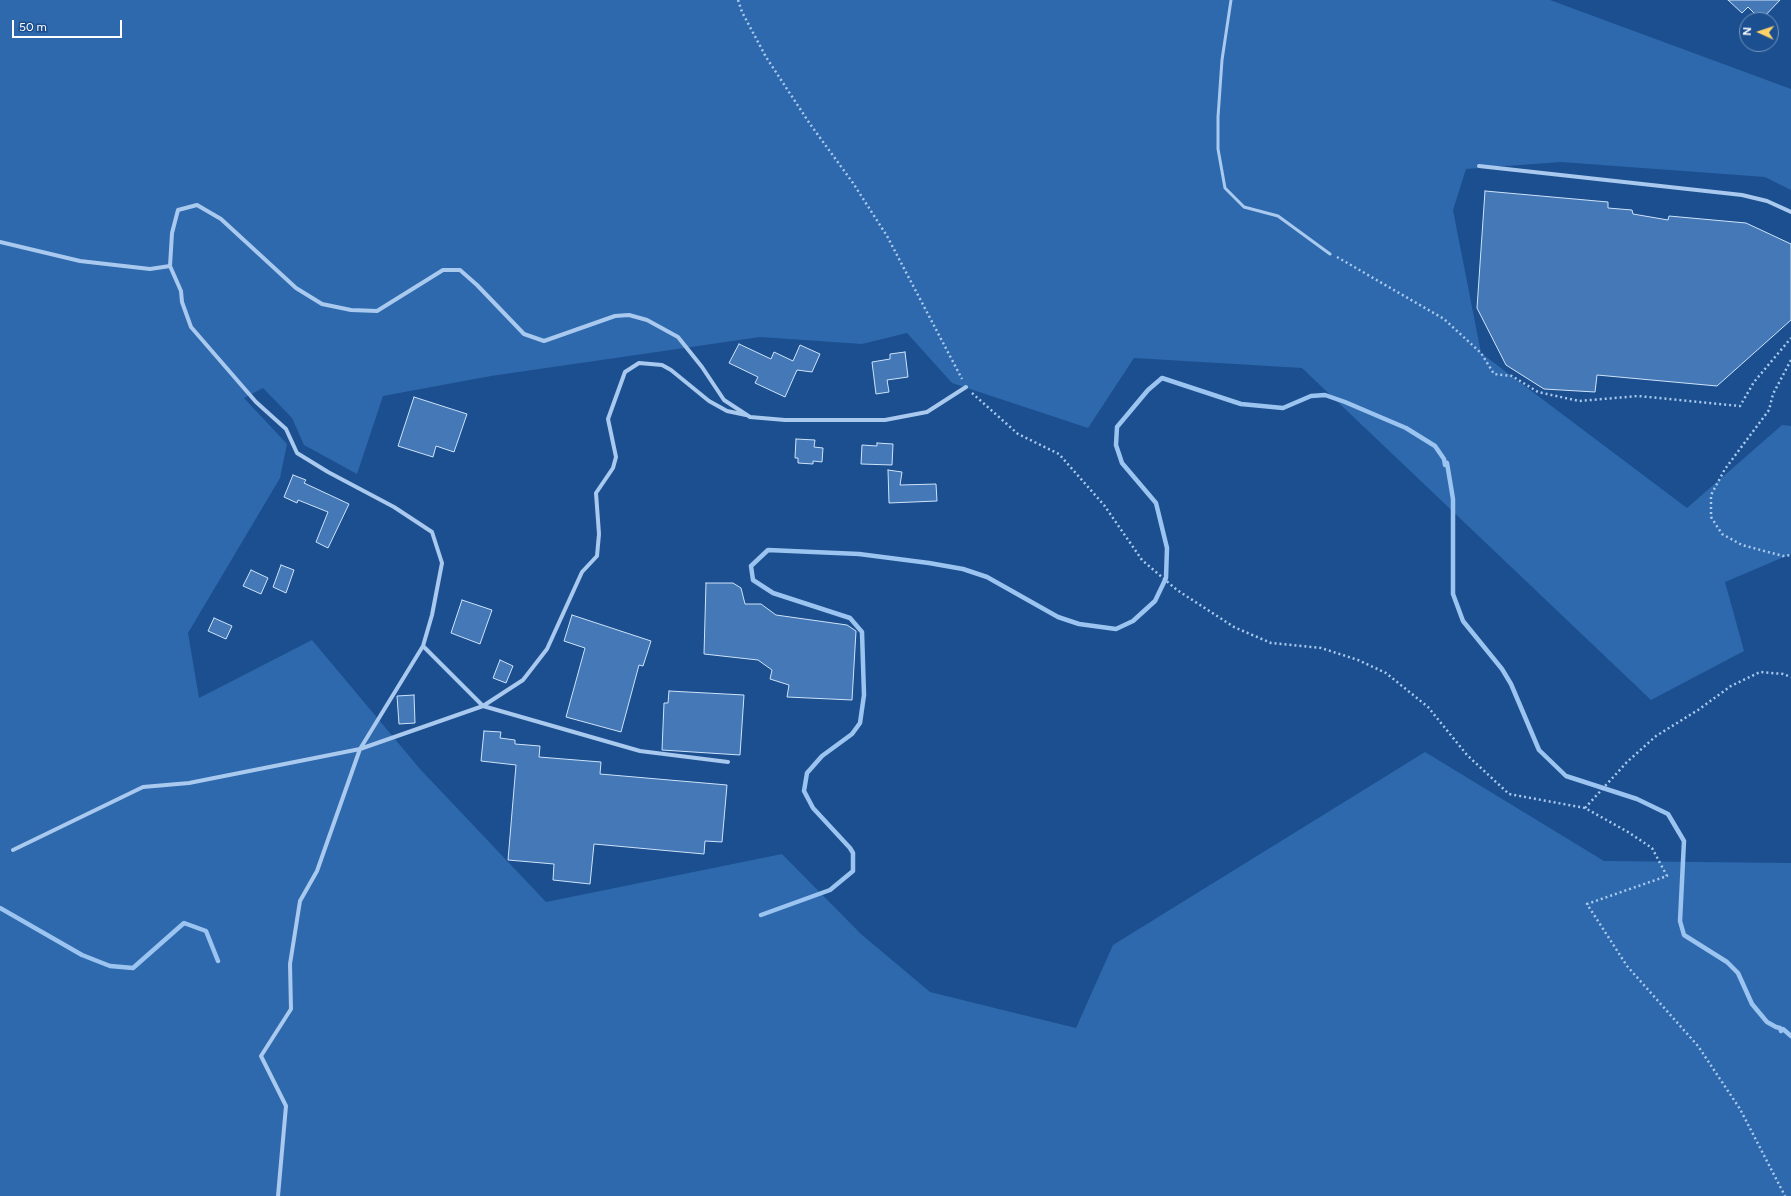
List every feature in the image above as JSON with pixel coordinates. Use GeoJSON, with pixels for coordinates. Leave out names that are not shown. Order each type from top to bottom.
{"type":"FeatureCollection","features":[{"type":"Feature","properties":{"kind":"street"},"geometry":{"type":"LineString","coordinates":[[1479,166],[1742,195],[1767,201],[1791,212]]}},
{"type":"Feature","properties":{"kind":"street"},"geometry":{"type":"LineString","coordinates":[[278,1196],[286,1106],[261,1056],[291,1009],[290,964],[300,901],[317,871],[360,749],[423,646],[432,615],[442,564],[432,532],[394,507],[328,472],[297,452],[286,429],[256,402],[191,327],[182,302],[181,291],[170,266],[172,233],[178,210],[197,205],[221,219],[296,288],[322,304],[351,310],[376,311],[443,270],[460,270],[477,285],[524,334],[544,341],[615,316],[628,315],[654,324],[678,337],[702,367],[724,400],[750,417]]}},
{"type":"Feature","properties":{"kind":"street"},"geometry":{"type":"LineString","coordinates":[[0,242],[80,261],[150,269],[170,266]]}},
{"type":"Feature","properties":{"kind":"street"},"geometry":{"type":"LineString","coordinates":[[13,850],[143,787],[189,783],[360,749],[483,706],[524,680],[547,649],[582,572],[597,556],[599,534],[596,493],[613,468],[616,457],[608,419],[625,372],[639,363],[662,365],[671,370],[709,401],[727,410],[750,417],[785,420],[885,420],[927,412],[966,387]]}},
{"type":"Feature","properties":{"kind":"street"},"geometry":{"type":"LineString","coordinates":[[423,646],[483,706],[640,751],[728,762]]}},
{"type":"Feature","properties":{"kind":"lane"},"geometry":{"type":"LineString","coordinates":[[1231,0],[1222,60],[1218,117],[1218,149],[1225,188],[1244,207],[1278,216],[1330,254]]}},
{"type":"Feature","properties":{"kind":"path"},"geometry":{"type":"LineString","coordinates":[[738,0],[742,12],[766,57],[810,124],[853,183],[887,236],[966,387],[1018,434],[1060,454],[1104,505],[1142,560],[1177,590],[1234,627],[1271,643],[1321,648],[1358,660],[1386,673],[1428,707],[1467,755],[1509,794],[1585,808],[1628,832],[1652,848],[1667,876],[1587,904],[1627,966],[1698,1046],[1740,1109],[1785,1196]]}},
{"type":"Feature","properties":{"kind":"path"},"geometry":{"type":"LineString","coordinates":[[1330,254],[1444,319],[1481,353],[1494,374],[1512,376],[1538,392],[1579,401],[1638,396],[1740,406],[1754,382],[1791,338]]}},
{"type":"Feature","properties":{"kind":"path"},"geometry":{"type":"LineString","coordinates":[[1791,360],[1773,394],[1769,410],[1751,432],[1725,469],[1711,495],[1711,517],[1722,534],[1742,545],[1783,556],[1791,555]]}},
{"type":"Feature","properties":{"kind":"path"},"geometry":{"type":"LineString","coordinates":[[1585,808],[1627,762],[1656,736],[1698,710],[1731,686],[1760,672],[1783,674],[1791,677]]}},
{"type":"Feature","properties":{"kind":"shaded area"},"geometry":{"type":"Polygon","coordinates":[[[0,0],[1550,0],[1791,89],[1791,190],[1765,177],[1561,162],[1466,169],[1453,210],[1481,353],[1687,508],[1782,425],[1791,426],[1791,554],[1725,582],[1744,651],[1651,700],[1302,368],[1134,358],[1088,428],[952,383],[907,333],[862,344],[760,337],[491,376],[383,396],[357,474],[304,445],[292,418],[263,388],[244,398],[287,444],[280,478],[188,633],[199,698],[312,640],[420,769],[546,902],[782,854],[861,934],[930,992],[1076,1028],[1113,945],[1425,752],[1604,861],[1791,863],[1791,1196],[0,1196],[0,0]]]}},
{"type":"Feature","properties":{"kind":"building"},"geometry":{"type":"Polygon","coordinates":[[[1728,0],[1780,0],[1769,12],[1753,12],[1748,7],[1741,12],[1728,0]]]}},
{"type":"Feature","properties":{"kind":"building"},"geometry":{"type":"Polygon","coordinates":[[[1485,191],[1608,202],[1608,208],[1632,210],[1633,214],[1668,220],[1669,216],[1746,223],[1791,244],[1791,320],[1717,386],[1597,375],[1595,392],[1544,389],[1506,365],[1477,308],[1485,191]]]}},
{"type":"Feature","properties":{"kind":"building"},"geometry":{"type":"Polygon","coordinates":[[[739,344],[771,359],[774,352],[793,361],[800,345],[820,354],[812,372],[797,370],[785,397],[755,383],[758,377],[729,363],[739,344]]]}},
{"type":"Feature","properties":{"kind":"building"},"geometry":{"type":"Polygon","coordinates":[[[905,352],[908,377],[887,380],[889,392],[876,394],[872,362],[890,359],[890,354],[905,352]]]}},
{"type":"Feature","properties":{"kind":"building"},"geometry":{"type":"Polygon","coordinates":[[[414,397],[467,414],[454,452],[436,446],[433,457],[398,446],[414,397]]]}},
{"type":"Feature","properties":{"kind":"building"},"geometry":{"type":"Polygon","coordinates":[[[796,439],[815,440],[814,447],[823,448],[822,462],[813,461],[813,464],[798,463],[798,458],[795,458],[796,439]]]}},
{"type":"Feature","properties":{"kind":"building"},"geometry":{"type":"Polygon","coordinates":[[[877,443],[893,444],[892,465],[861,464],[862,445],[877,446],[877,443]]]}},
{"type":"Feature","properties":{"kind":"building"},"geometry":{"type":"Polygon","coordinates":[[[888,470],[902,472],[900,485],[936,484],[937,501],[889,503],[888,470]]]}},
{"type":"Feature","properties":{"kind":"building"},"geometry":{"type":"Polygon","coordinates":[[[293,475],[306,480],[304,483],[349,504],[328,548],[316,542],[328,512],[298,500],[297,503],[284,497],[293,475]]]}},
{"type":"Feature","properties":{"kind":"building"},"geometry":{"type":"Polygon","coordinates":[[[281,565],[294,570],[286,593],[273,587],[281,565]]]}},
{"type":"Feature","properties":{"kind":"building"},"geometry":{"type":"Polygon","coordinates":[[[251,570],[268,578],[261,594],[243,586],[251,570]]]}},
{"type":"Feature","properties":{"kind":"building"},"geometry":{"type":"Polygon","coordinates":[[[706,583],[733,583],[741,588],[745,604],[761,604],[776,615],[847,625],[856,631],[852,700],[787,697],[789,685],[770,679],[772,670],[758,660],[704,654],[706,583]]]}},
{"type":"Feature","properties":{"kind":"building"},"geometry":{"type":"Polygon","coordinates":[[[462,600],[492,610],[480,644],[451,633],[462,600]]]}},
{"type":"Feature","properties":{"kind":"building"},"geometry":{"type":"Polygon","coordinates":[[[572,615],[651,641],[643,666],[639,665],[621,732],[566,717],[585,648],[564,641],[572,615]]]}},
{"type":"Feature","properties":{"kind":"building"},"geometry":{"type":"Polygon","coordinates":[[[214,618],[232,626],[226,639],[208,631],[214,618]]]}},
{"type":"Feature","properties":{"kind":"building"},"geometry":{"type":"Polygon","coordinates":[[[500,660],[513,666],[506,683],[493,678],[500,660]]]}},
{"type":"Feature","properties":{"kind":"building"},"geometry":{"type":"Polygon","coordinates":[[[669,691],[744,695],[740,755],[662,750],[664,703],[668,703],[669,691]]]}},
{"type":"Feature","properties":{"kind":"building"},"geometry":{"type":"Polygon","coordinates":[[[414,695],[415,723],[399,724],[397,696],[414,695]]]}},
{"type":"Feature","properties":{"kind":"building"},"geometry":{"type":"Polygon","coordinates":[[[484,731],[501,732],[500,738],[515,740],[515,744],[540,746],[539,757],[601,762],[600,774],[727,785],[722,842],[705,841],[704,854],[594,844],[590,884],[553,880],[554,864],[508,860],[516,765],[481,761],[484,731]]]}},
{"type":"Feature","properties":{"kind":"waterway"},"geometry":{"type":"LineString","coordinates":[[761,915],[830,890],[853,871],[853,853],[850,848],[813,808],[804,791],[807,773],[822,756],[852,734],[860,723],[864,695],[862,632],[850,618],[773,593],[753,580],[751,566],[768,550],[859,554],[963,569],[987,577],[1058,617],[1079,624],[1116,629],[1133,621],[1155,601],[1166,578],[1167,548],[1156,503],[1122,463],[1116,445],[1117,427],[1148,390],[1162,378],[1241,404],[1283,408],[1311,396],[1325,395],[1406,428],[1435,446],[1444,459],[1445,465],[1447,463],[1453,499],[1453,594],[1463,621],[1502,669],[1511,684],[1539,750],[1566,776],[1637,799],[1668,814],[1684,841],[1680,921],[1684,935],[1727,962],[1738,973],[1752,1004],[1767,1022],[1780,1028],[1781,1031],[1783,1029],[1791,1036]]}},
{"type":"Feature","properties":{"kind":"waterway"},"geometry":{"type":"LineString","coordinates":[[0,908],[82,955],[110,966],[133,968],[184,923],[206,931],[218,961]]}}]}
